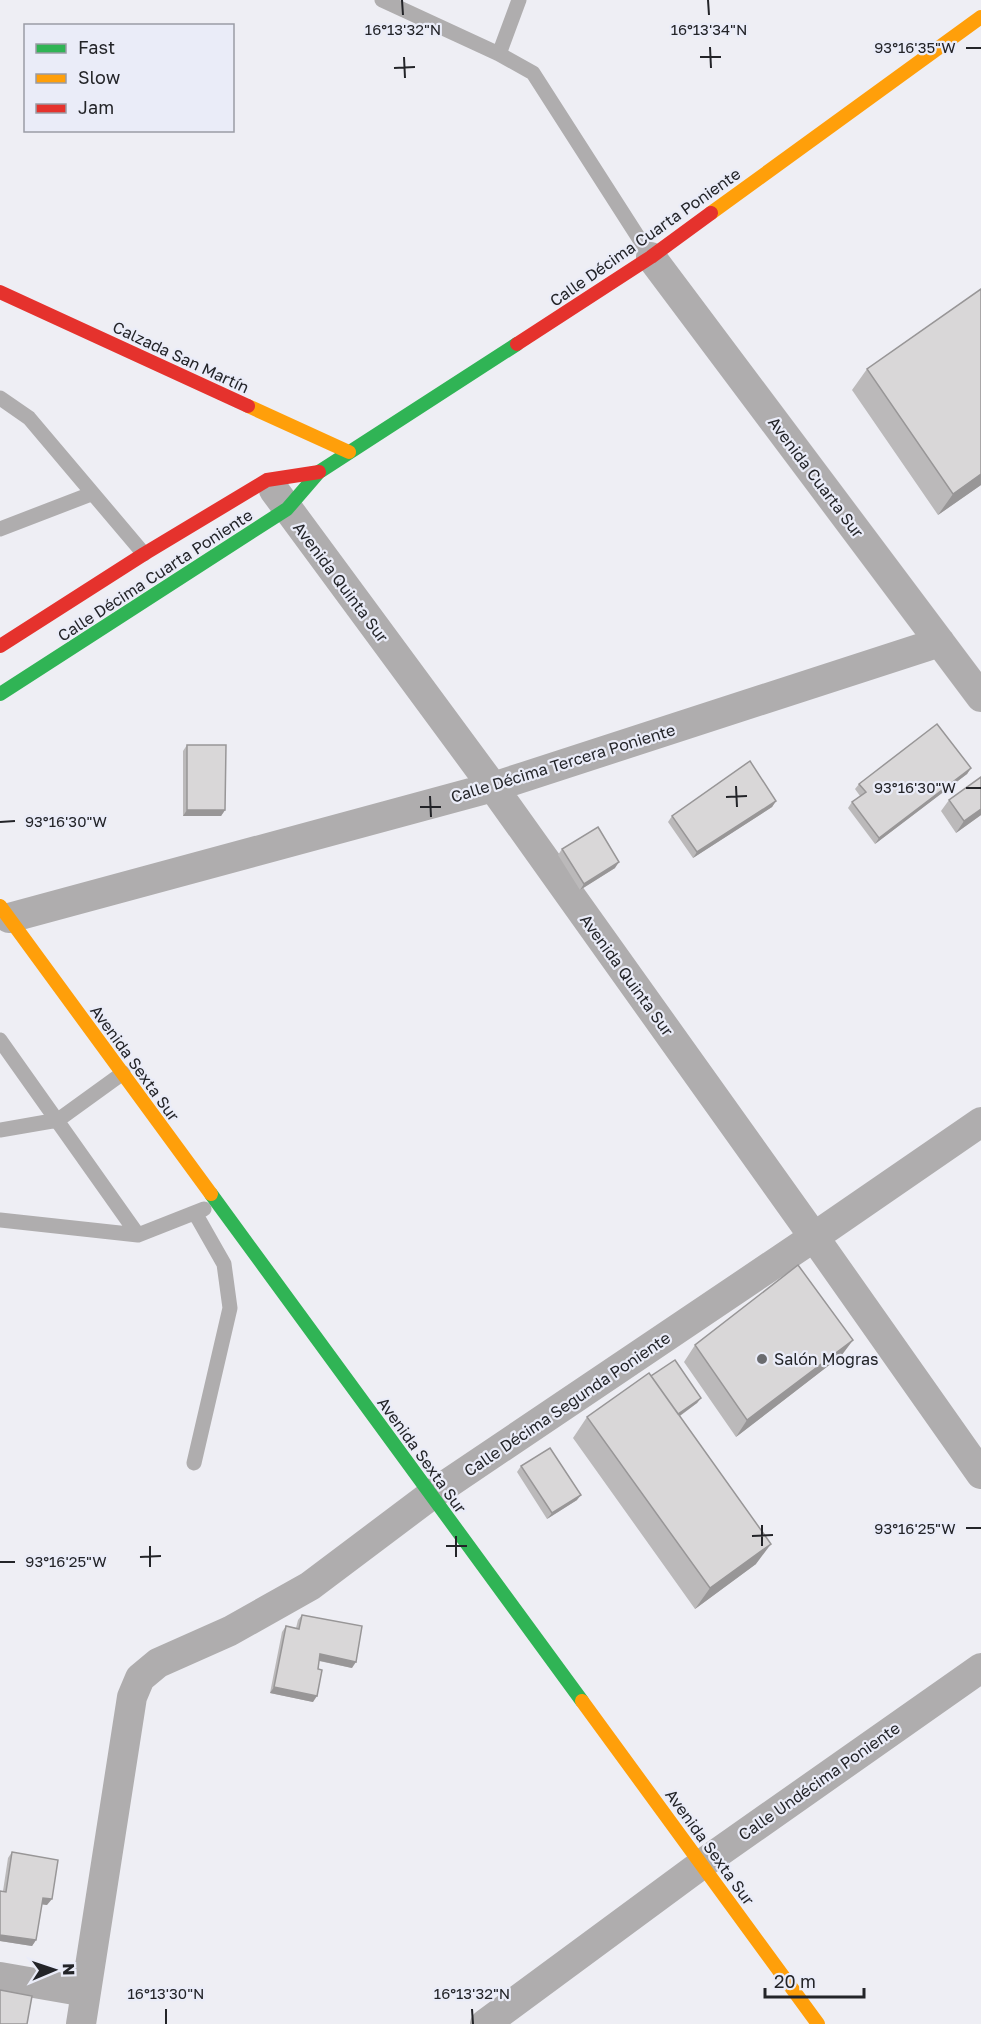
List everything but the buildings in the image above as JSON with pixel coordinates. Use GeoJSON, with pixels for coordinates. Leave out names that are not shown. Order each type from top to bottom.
{"type":"FeatureCollection","features":[{"type":"Feature","properties":{"kind":"street","name":"Calle Décima Cuarta Poniente"},"geometry":{"type":"LineString","coordinates":[[0,694],[287,509],[319,472],[651,257],[981,17]]}},
{"type":"Feature","properties":{"kind":"street","name":"Avenida Cuarta Sur"},"geometry":{"type":"LineString","coordinates":[[651,257],[981,697]]}},
{"type":"Feature","properties":{"kind":"street","name":"Calzada San Martín"},"geometry":{"type":"LineString","coordinates":[[0,292],[349,452]]}},
{"type":"Feature","properties":{"kind":"street","name":"Calle Décima Cuarta Poniente"},"geometry":{"type":"LineString","coordinates":[[0,646],[144,554],[267,480],[319,472]]}},
{"type":"Feature","properties":{"kind":"street","name":"Avenida Quinta Sur"},"geometry":{"type":"LineString","coordinates":[[267,480],[493,787],[981,1474]]}},
{"type":"Feature","properties":{"kind":"street","name":"Calle Décima Tercera Poniente"},"geometry":{"type":"LineString","coordinates":[[3,920],[493,787],[940,642]]}},
{"type":"Feature","properties":{"kind":"street","name":"Avenida Sexta Sur"},"geometry":{"type":"LineString","coordinates":[[3,920],[123,1073],[818,2024]]}},
{"type":"Feature","properties":{"kind":"street","name":"Calle Décima Segunda Poniente"},"geometry":{"type":"LineString","coordinates":[[81,2024],[132,1697],[140,1678],[158,1663],[230,1631],[310,1586],[431,1495],[981,1122]]}},
{"type":"Feature","properties":{"kind":"street","name":"Calle Undécima Poniente"},"geometry":{"type":"LineString","coordinates":[[485,2024],[702,1864],[981,1668]]}},
{"type":"Feature","properties":{"kind":"street"},"geometry":{"type":"LineString","coordinates":[[0,1977],[86,1992]]}},
{"type":"Feature","properties":{"kind":"lane"},"geometry":{"type":"LineString","coordinates":[[382,0],[499,54],[533,73],[651,257]]}},
{"type":"Feature","properties":{"kind":"lane"},"geometry":{"type":"LineString","coordinates":[[499,54],[519,0]]}},
{"type":"Feature","properties":{"kind":"lane"},"geometry":{"type":"LineString","coordinates":[[0,398],[29,418],[144,554]]}},
{"type":"Feature","properties":{"kind":"lane"},"geometry":{"type":"LineString","coordinates":[[0,529],[91,494]]}},
{"type":"Feature","properties":{"kind":"lane"},"geometry":{"type":"LineString","coordinates":[[0,1040],[138,1235]]}},
{"type":"Feature","properties":{"kind":"lane"},"geometry":{"type":"LineString","coordinates":[[0,1130],[58,1120],[123,1073]]}},
{"type":"Feature","properties":{"kind":"lane"},"geometry":{"type":"LineString","coordinates":[[0,1220],[138,1235],[217,1204]]}},
{"type":"Feature","properties":{"kind":"lane"},"geometry":{"type":"LineString","coordinates":[[194,1463],[230,1308],[224,1264],[195,1213]]}},
{"type":"Feature","properties":{"kind":"traffic: fast"},"geometry":{"type":"LineString","coordinates":[[0,694],[287,509],[319,472],[517,344]]}},
{"type":"Feature","properties":{"kind":"traffic: fast"},"geometry":{"type":"LineString","coordinates":[[211,1194],[582,1701]]}},
{"type":"Feature","properties":{"kind":"traffic: slow"},"geometry":{"type":"LineString","coordinates":[[711,213],[981,17]]}},
{"type":"Feature","properties":{"kind":"traffic: slow"},"geometry":{"type":"LineString","coordinates":[[248,406],[349,452]]}},
{"type":"Feature","properties":{"kind":"traffic: slow"},"geometry":{"type":"LineString","coordinates":[[0,906],[211,1194]]}},
{"type":"Feature","properties":{"kind":"traffic: slow"},"geometry":{"type":"LineString","coordinates":[[582,1701],[818,2024]]}},
{"type":"Feature","properties":{"kind":"traffic: jam"},"geometry":{"type":"LineString","coordinates":[[517,344],[651,257],[711,213]]}},
{"type":"Feature","properties":{"kind":"traffic: jam"},"geometry":{"type":"LineString","coordinates":[[0,292],[248,406]]}},
{"type":"Feature","properties":{"kind":"traffic: jam"},"geometry":{"type":"LineString","coordinates":[[0,646],[144,554],[267,480],[319,472]]}},
{"type":"Feature","properties":{"kind":"place","name":"Salón Mogras"},"geometry":{"type":"Point","coordinates":[762,1359]}}]}
